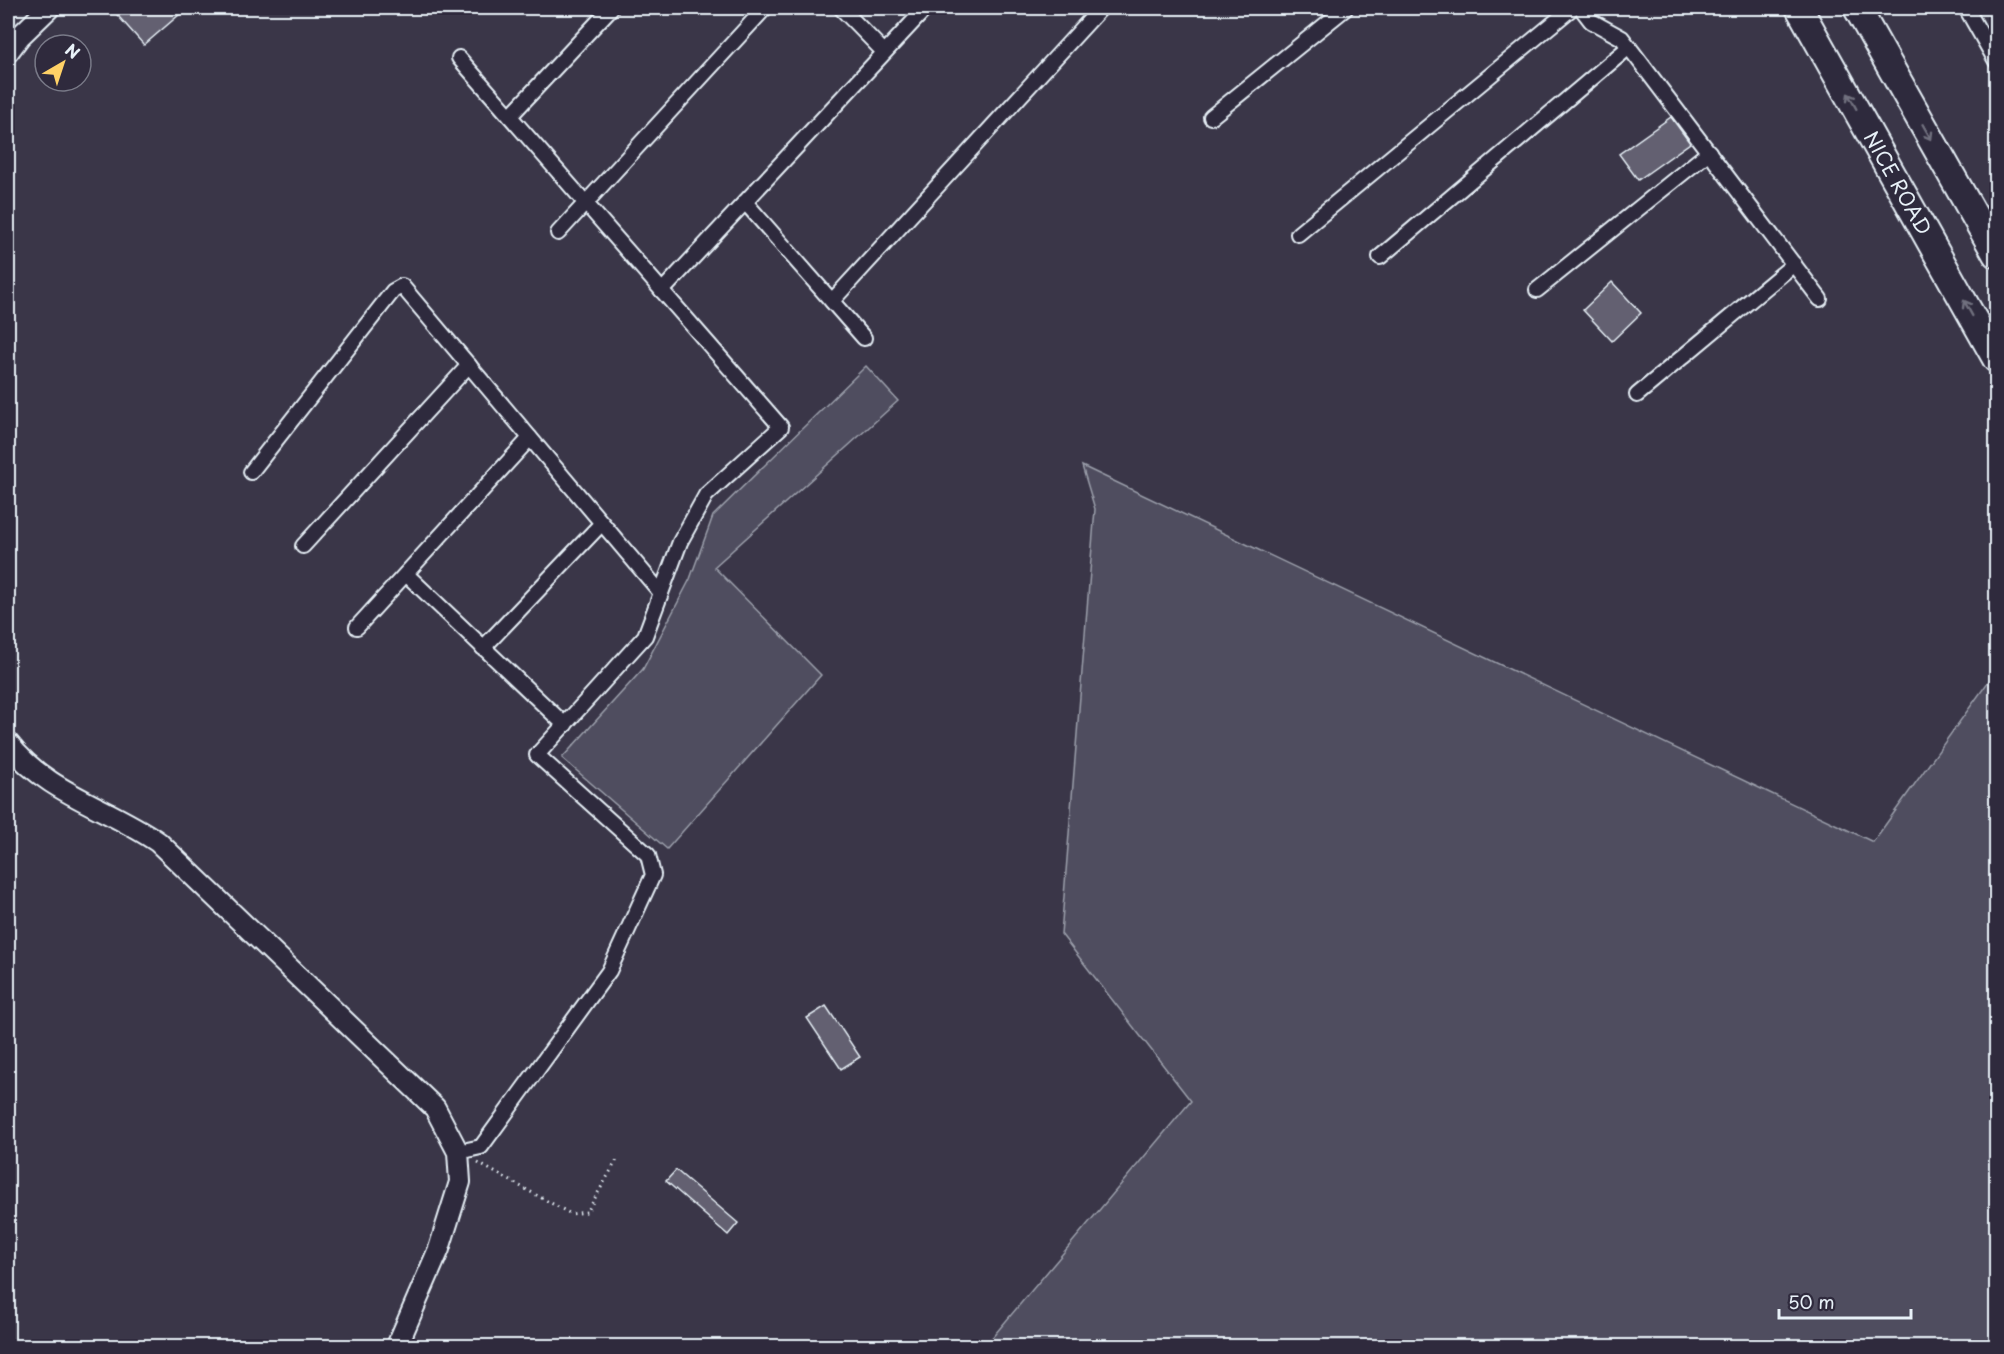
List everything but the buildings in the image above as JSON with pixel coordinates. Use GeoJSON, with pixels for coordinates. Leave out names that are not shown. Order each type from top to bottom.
{"type":"FeatureCollection","features":[{"type":"Feature","properties":{"kind":"highway","name":"NICE ROAD"},"geometry":{"type":"LineString","coordinates":[[1799,8],[1996,359]]}},
{"type":"Feature","properties":{"kind":"highway"},"geometry":{"type":"LineString","coordinates":[[1857,8],[1996,254]]}},
{"type":"Feature","properties":{"kind":"street"},"geometry":{"type":"LineString","coordinates":[[8,52],[20,36],[49,8]]}},
{"type":"Feature","properties":{"kind":"street"},"geometry":{"type":"LineString","coordinates":[[510,116],[611,8]]}},
{"type":"Feature","properties":{"kind":"street"},"geometry":{"type":"LineString","coordinates":[[558,233],[765,8]]}},
{"type":"Feature","properties":{"kind":"street"},"geometry":{"type":"LineString","coordinates":[[841,8],[884,52]]}},
{"type":"Feature","properties":{"kind":"street"},"geometry":{"type":"LineString","coordinates":[[662,291],[926,8]]}},
{"type":"Feature","properties":{"kind":"street"},"geometry":{"type":"LineString","coordinates":[[832,301],[1101,8]]}},
{"type":"Feature","properties":{"kind":"street"},"geometry":{"type":"LineString","coordinates":[[1211,117],[1346,8]]}},
{"type":"Feature","properties":{"kind":"street"},"geometry":{"type":"LineString","coordinates":[[1298,234],[1572,8]]}},
{"type":"Feature","properties":{"kind":"street"},"geometry":{"type":"LineString","coordinates":[[1581,8],[1591,21],[1622,38],[1820,299]]}},
{"type":"Feature","properties":{"kind":"street"},"geometry":{"type":"LineString","coordinates":[[1966,8],[1996,61]]}},
{"type":"Feature","properties":{"kind":"street"},"geometry":{"type":"LineString","coordinates":[[1380,257],[1629,47]]}},
{"type":"Feature","properties":{"kind":"street"},"geometry":{"type":"LineString","coordinates":[[458,1152],[481,1148],[609,971],[653,875],[648,855],[537,755],[645,636],[680,542],[706,495],[781,427],[459,58]]}},
{"type":"Feature","properties":{"kind":"street"},"geometry":{"type":"LineString","coordinates":[[1537,290],[1709,152]]}},
{"type":"Feature","properties":{"kind":"street"},"geometry":{"type":"LineString","coordinates":[[745,202],[864,338]]}},
{"type":"Feature","properties":{"kind":"street"},"geometry":{"type":"LineString","coordinates":[[1637,395],[1794,264]]}},
{"type":"Feature","properties":{"kind":"street"},"geometry":{"type":"LineString","coordinates":[[251,472],[393,291],[402,286],[661,593]]}},
{"type":"Feature","properties":{"kind":"street"},"geometry":{"type":"LineString","coordinates":[[303,546],[469,365]]}},
{"type":"Feature","properties":{"kind":"street"},"geometry":{"type":"LineString","coordinates":[[357,627],[530,438]]}},
{"type":"Feature","properties":{"kind":"street"},"geometry":{"type":"LineString","coordinates":[[483,648],[602,523]]}},
{"type":"Feature","properties":{"kind":"street"},"geometry":{"type":"LineString","coordinates":[[406,574],[565,725]]}},
{"type":"Feature","properties":{"kind":"street"},"geometry":{"type":"LineString","coordinates":[[8,743],[41,777],[85,804],[140,830],[178,860],[435,1108],[458,1152],[460,1182],[439,1249],[397,1347]]}},
{"type":"Feature","properties":{"kind":"path"},"geometry":{"type":"LineString","coordinates":[[458,1152],[571,1214],[587,1212],[618,1158]]}},
{"type":"Feature","properties":{"kind":"shaded area"},"geometry":{"type":"Polygon","coordinates":[[[866,366],[898,401],[714,567],[821,675],[667,849],[562,758],[643,669],[690,579],[713,516],[866,366]]]}},
{"type":"Feature","properties":{"kind":"shaded area"},"geometry":{"type":"Polygon","coordinates":[[[1082,466],[1873,842],[1996,671],[1996,1346],[985,1346],[1191,1101],[1061,934],[1095,509],[1082,466]]]}}]}
